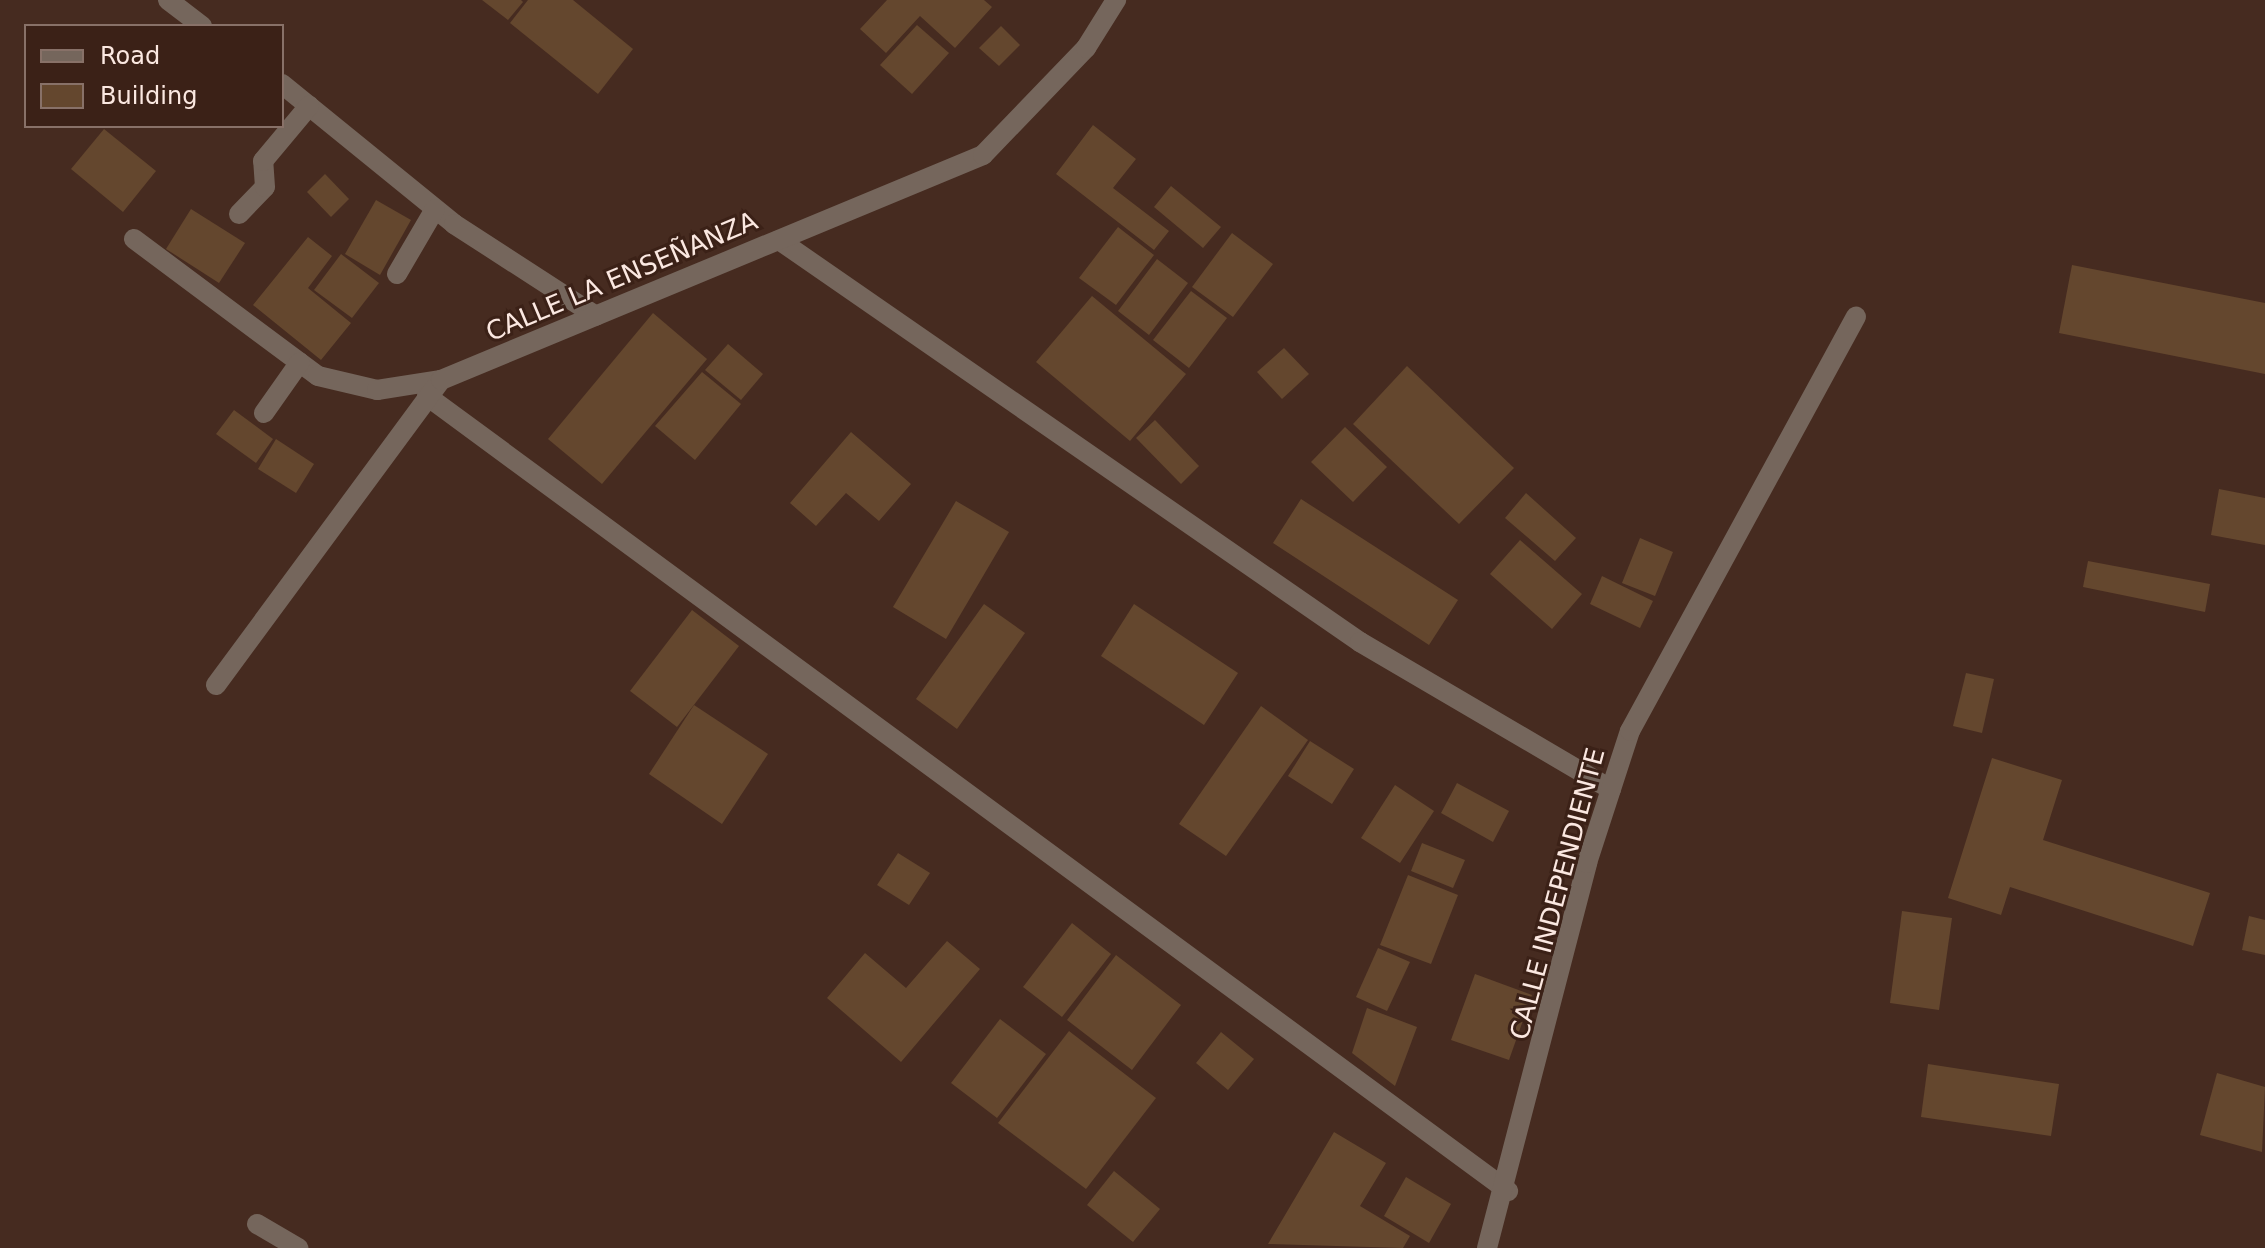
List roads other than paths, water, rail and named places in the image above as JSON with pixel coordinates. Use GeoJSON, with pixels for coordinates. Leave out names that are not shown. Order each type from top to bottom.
{"type":"FeatureCollection","features":[{"type":"Feature","properties":{"kind":"street"},"geometry":{"type":"LineString","coordinates":[[168,0],[195,24]]}},
{"type":"Feature","properties":{"kind":"street","name":"CALLE LA ENSEÑANZA"},"geometry":{"type":"LineString","coordinates":[[216,685],[441,380],[983,155],[1086,48],[1116,0]]}},
{"type":"Feature","properties":{"kind":"street"},"geometry":{"type":"LineString","coordinates":[[284,86],[435,209],[596,316]]}},
{"type":"Feature","properties":{"kind":"street"},"geometry":{"type":"LineString","coordinates":[[239,214],[265,187],[263,161],[309,106]]}},
{"type":"Feature","properties":{"kind":"street"},"geometry":{"type":"LineString","coordinates":[[397,274],[435,209]]}},
{"type":"Feature","properties":{"kind":"street"},"geometry":{"type":"LineString","coordinates":[[134,239],[318,376],[377,390],[441,380]]}},
{"type":"Feature","properties":{"kind":"street"},"geometry":{"type":"LineString","coordinates":[[779,240],[1360,642],[1611,789]]}},
{"type":"Feature","properties":{"kind":"street","name":"CALLE INDEPENDIENTE"},"geometry":{"type":"LineString","coordinates":[[1487,1248],[1508,1191],[1611,789],[1630,731],[1856,317]]}},
{"type":"Feature","properties":{"kind":"street"},"geometry":{"type":"LineString","coordinates":[[264,413],[300,362]]}},
{"type":"Feature","properties":{"kind":"street"},"geometry":{"type":"LineString","coordinates":[[427,396],[1508,1191]]}},
{"type":"Feature","properties":{"kind":"street"},"geometry":{"type":"LineString","coordinates":[[257,1224],[298,1248]]}}]}
